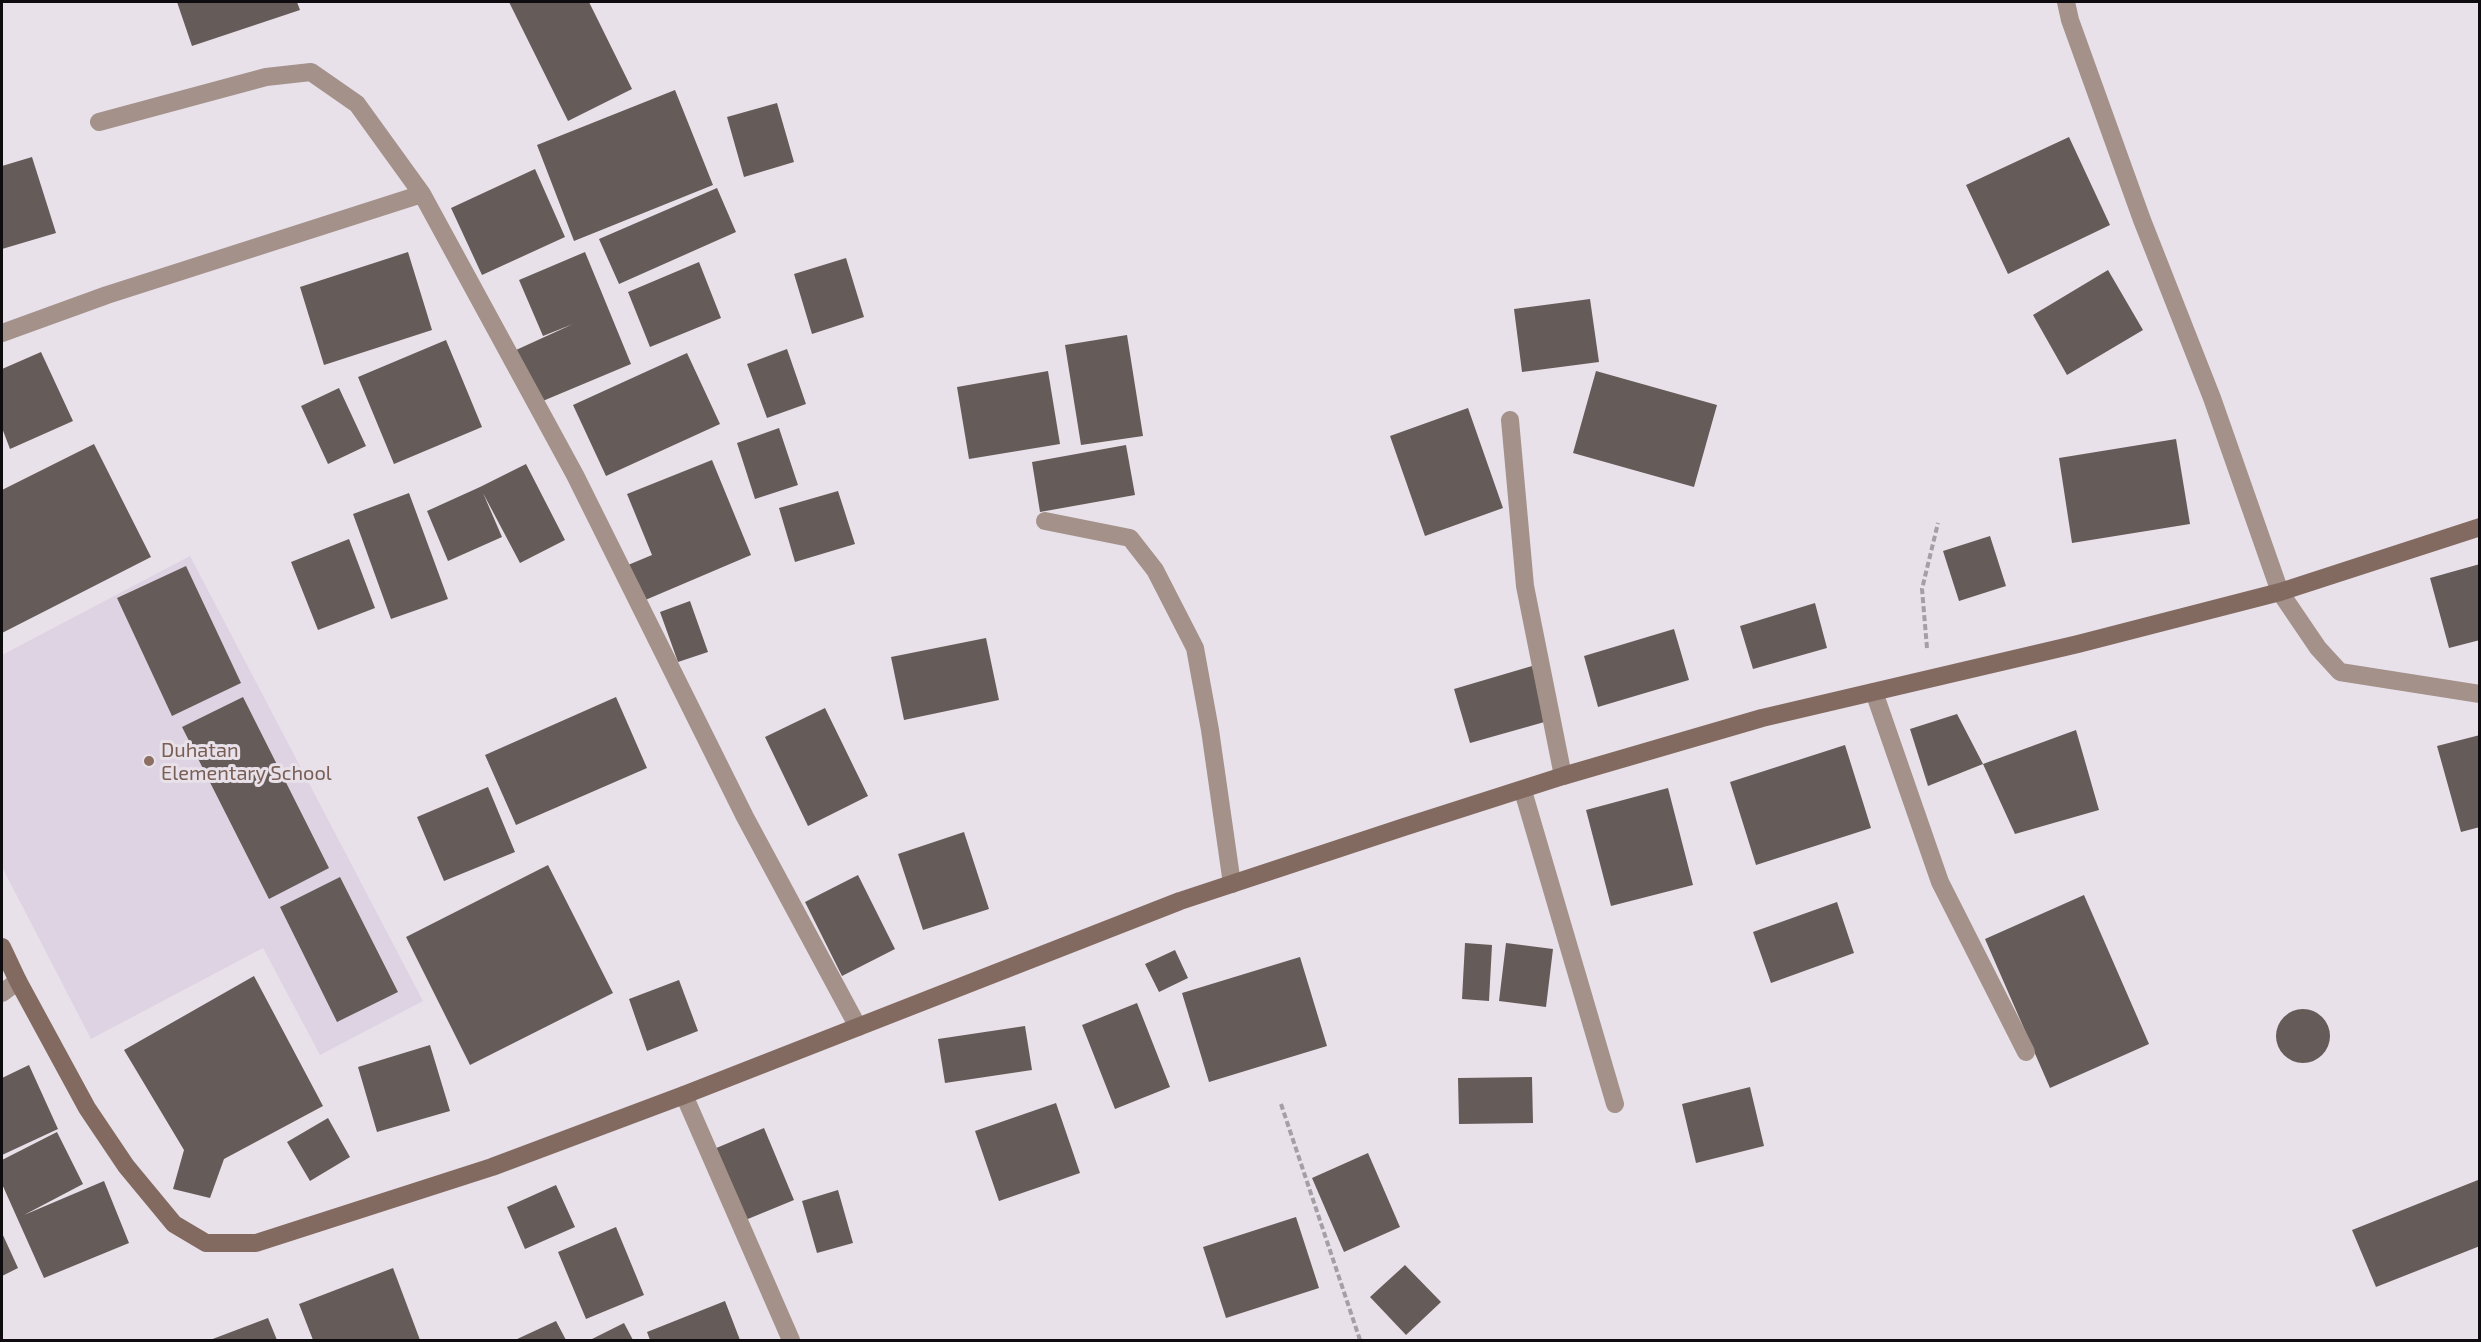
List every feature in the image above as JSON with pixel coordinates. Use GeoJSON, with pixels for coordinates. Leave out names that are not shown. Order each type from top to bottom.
{"type":"FeatureCollection","features":[{"type":"Feature","properties":{"kind":"street"},"geometry":{"type":"LineString","coordinates":[[2066,2],[2070,20],[2142,220],[2212,398],[2280,592],[2318,648],[2340,672],[2480,694]]}},
{"type":"Feature","properties":{"kind":"street"},"geometry":{"type":"LineString","coordinates":[[99,122],[266,76],[311,72],[357,104],[422,194],[575,475],[745,817],[858,1027]]}},
{"type":"Feature","properties":{"kind":"street"},"geometry":{"type":"LineString","coordinates":[[2,333],[107,295],[422,194]]}},
{"type":"Feature","properties":{"kind":"street"},"geometry":{"type":"LineString","coordinates":[[1510,420],[1525,586],[1563,776]]}},
{"type":"Feature","properties":{"kind":"street"},"geometry":{"type":"LineString","coordinates":[[1045,521],[1130,538],[1155,570],[1195,648],[1210,730],[1232,884]]}},
{"type":"Feature","properties":{"kind":"street"},"geometry":{"type":"LineString","coordinates":[[2,947],[87,1108],[126,1166],[174,1224],[206,1243],[256,1243],[492,1167],[684,1095],[1180,901],[1404,827],[1523,791],[1563,776],[1762,718],[2078,645],[2280,592],[2480,527]]}},
{"type":"Feature","properties":{"kind":"street"},"geometry":{"type":"LineString","coordinates":[[1874,692],[1940,882],[2026,1052]]}},
{"type":"Feature","properties":{"kind":"street"},"geometry":{"type":"LineString","coordinates":[[1523,791],[1615,1104]]}},
{"type":"Feature","properties":{"kind":"street"},"geometry":{"type":"LineString","coordinates":[[2,993],[18,981]]}},
{"type":"Feature","properties":{"kind":"street"},"geometry":{"type":"LineString","coordinates":[[684,1095],[791,1341]]}},
{"type":"Feature","properties":{"kind":"path"},"geometry":{"type":"LineString","coordinates":[[1930,678],[1922,589],[1938,522]]}},
{"type":"Feature","properties":{"kind":"path"},"geometry":{"type":"LineString","coordinates":[[1281,1104],[1360,1341]]}},
{"type":"Feature","properties":{"kind":"shaded area","name":"Duhatan Elementary School"},"geometry":{"type":"Polygon","coordinates":[[[190,556],[423,1001],[320,1055],[263,948],[91,1039],[2,867],[2,655],[190,556]]]}},
{"type":"Feature","properties":{"kind":"building"},"geometry":{"type":"Polygon","coordinates":[[[177,2],[297,2],[300,10],[192,46],[177,2]]]}},
{"type":"Feature","properties":{"kind":"building"},"geometry":{"type":"Polygon","coordinates":[[[509,2],[589,2],[632,89],[568,121],[509,2]]]}},
{"type":"Feature","properties":{"kind":"building"},"geometry":{"type":"Polygon","coordinates":[[[675,90],[713,185],[574,241],[537,145],[675,90]]]}},
{"type":"Feature","properties":{"kind":"building"},"geometry":{"type":"Polygon","coordinates":[[[777,103],[794,162],[744,177],[727,117],[777,103]]]}},
{"type":"Feature","properties":{"kind":"building"},"geometry":{"type":"Polygon","coordinates":[[[2069,137],[2110,225],[2008,274],[1966,185],[2069,137]]]}},
{"type":"Feature","properties":{"kind":"building"},"geometry":{"type":"Polygon","coordinates":[[[32,157],[56,233],[2,249],[2,166],[32,157]]]}},
{"type":"Feature","properties":{"kind":"building"},"geometry":{"type":"Polygon","coordinates":[[[535,169],[565,237],[482,275],[451,208],[535,169]]]}},
{"type":"Feature","properties":{"kind":"building"},"geometry":{"type":"Polygon","coordinates":[[[717,188],[736,232],[619,284],[599,239],[717,188]]]}},
{"type":"Feature","properties":{"kind":"building"},"geometry":{"type":"Polygon","coordinates":[[[408,252],[432,330],[324,365],[300,287],[408,252]]]}},
{"type":"Feature","properties":{"kind":"building"},"geometry":{"type":"Polygon","coordinates":[[[585,252],[631,364],[538,403],[516,350],[573,324],[543,336],[519,280],[585,252]]]}},
{"type":"Feature","properties":{"kind":"building"},"geometry":{"type":"Polygon","coordinates":[[[846,258],[864,317],[812,334],[794,274],[846,258]]]}},
{"type":"Feature","properties":{"kind":"building"},"geometry":{"type":"Polygon","coordinates":[[[699,262],[721,318],[650,347],[628,292],[699,262]]]}},
{"type":"Feature","properties":{"kind":"building"},"geometry":{"type":"Polygon","coordinates":[[[2108,270],[2143,330],[2067,375],[2033,315],[2108,270]]]}},
{"type":"Feature","properties":{"kind":"building"},"geometry":{"type":"Polygon","coordinates":[[[1590,299],[1599,362],[1522,372],[1514,309],[1590,299]]]}},
{"type":"Feature","properties":{"kind":"building"},"geometry":{"type":"Polygon","coordinates":[[[1127,335],[1143,436],[1081,445],[1065,345],[1127,335]]]}},
{"type":"Feature","properties":{"kind":"building"},"geometry":{"type":"Polygon","coordinates":[[[446,340],[482,427],[394,464],[358,377],[446,340]]]}},
{"type":"Feature","properties":{"kind":"building"},"geometry":{"type":"Polygon","coordinates":[[[787,349],[806,404],[767,418],[747,364],[787,349]]]}},
{"type":"Feature","properties":{"kind":"building"},"geometry":{"type":"Polygon","coordinates":[[[41,352],[73,421],[10,449],[2,428],[2,369],[41,352]]]}},
{"type":"Feature","properties":{"kind":"building"},"geometry":{"type":"Polygon","coordinates":[[[687,353],[720,424],[606,476],[573,405],[687,353]]]}},
{"type":"Feature","properties":{"kind":"building"},"geometry":{"type":"Polygon","coordinates":[[[1048,371],[1060,444],[969,459],[957,387],[1048,371]]]}},
{"type":"Feature","properties":{"kind":"building"},"geometry":{"type":"Polygon","coordinates":[[[1596,371],[1717,405],[1694,487],[1573,453],[1596,371]]]}},
{"type":"Feature","properties":{"kind":"building"},"geometry":{"type":"Polygon","coordinates":[[[339,388],[366,446],[328,464],[301,406],[339,388]]]}},
{"type":"Feature","properties":{"kind":"building"},"geometry":{"type":"Polygon","coordinates":[[[1468,408],[1503,508],[1425,536],[1390,436],[1468,408]]]}},
{"type":"Feature","properties":{"kind":"building"},"geometry":{"type":"Polygon","coordinates":[[[779,428],[798,485],[755,499],[737,443],[779,428]]]}},
{"type":"Feature","properties":{"kind":"building"},"geometry":{"type":"Polygon","coordinates":[[[2176,439],[2190,524],[2072,543],[2059,458],[2176,439]]]}},
{"type":"Feature","properties":{"kind":"building"},"geometry":{"type":"Polygon","coordinates":[[[94,444],[151,557],[2,633],[2,490],[94,444]]]}},
{"type":"Feature","properties":{"kind":"building"},"geometry":{"type":"Polygon","coordinates":[[[1126,445],[1135,495],[1040,512],[1032,462],[1126,445]]]}},
{"type":"Feature","properties":{"kind":"building"},"geometry":{"type":"Polygon","coordinates":[[[712,460],[751,555],[643,601],[628,565],[652,555],[627,494],[712,460]]]}},
{"type":"Feature","properties":{"kind":"building"},"geometry":{"type":"Polygon","coordinates":[[[526,464],[565,540],[520,563],[483,493],[502,537],[448,561],[427,511],[526,464]]]}},
{"type":"Feature","properties":{"kind":"building"},"geometry":{"type":"Polygon","coordinates":[[[838,491],[855,544],[795,562],[779,508],[838,491]]]}},
{"type":"Feature","properties":{"kind":"building"},"geometry":{"type":"Polygon","coordinates":[[[409,493],[448,599],[391,619],[353,514],[409,493]]]}},
{"type":"Feature","properties":{"kind":"building"},"geometry":{"type":"Polygon","coordinates":[[[1990,536],[2006,586],[1959,601],[1943,551],[1990,536]]]}},
{"type":"Feature","properties":{"kind":"building"},"geometry":{"type":"Polygon","coordinates":[[[349,539],[375,608],[318,630],[291,562],[349,539]]]}},
{"type":"Feature","properties":{"kind":"building"},"geometry":{"type":"Polygon","coordinates":[[[2480,564],[2480,640],[2449,648],[2430,578],[2480,564]]]}},
{"type":"Feature","properties":{"kind":"building"},"geometry":{"type":"Polygon","coordinates":[[[186,566],[241,683],[172,716],[117,598],[186,566]]]}},
{"type":"Feature","properties":{"kind":"building"},"geometry":{"type":"Polygon","coordinates":[[[690,601],[708,652],[678,662],[660,612],[690,601]]]}},
{"type":"Feature","properties":{"kind":"building"},"geometry":{"type":"Polygon","coordinates":[[[1815,603],[1827,648],[1753,669],[1740,626],[1815,603]]]}},
{"type":"Feature","properties":{"kind":"building"},"geometry":{"type":"Polygon","coordinates":[[[1674,629],[1689,680],[1598,707],[1584,656],[1674,629]]]}},
{"type":"Feature","properties":{"kind":"building"},"geometry":{"type":"Polygon","coordinates":[[[986,638],[999,700],[904,720],[891,657],[986,638]]]}},
{"type":"Feature","properties":{"kind":"building"},"geometry":{"type":"Polygon","coordinates":[[[1532,666],[1548,721],[1470,743],[1454,689],[1532,666]]]}},
{"type":"Feature","properties":{"kind":"building"},"geometry":{"type":"Polygon","coordinates":[[[243,697],[329,868],[269,899],[182,727],[243,697]]]}},
{"type":"Feature","properties":{"kind":"building"},"geometry":{"type":"Polygon","coordinates":[[[616,697],[647,768],[516,825],[485,755],[616,697]]]}},
{"type":"Feature","properties":{"kind":"building"},"geometry":{"type":"Polygon","coordinates":[[[825,708],[868,796],[808,826],[765,737],[825,708]]]}},
{"type":"Feature","properties":{"kind":"building"},"geometry":{"type":"Polygon","coordinates":[[[1957,714],[1983,764],[1928,786],[1910,729],[1957,714]]]}},
{"type":"Feature","properties":{"kind":"building"},"geometry":{"type":"Polygon","coordinates":[[[2076,730],[2099,810],[2015,834],[1983,764],[2076,730]]]}},
{"type":"Feature","properties":{"kind":"building"},"geometry":{"type":"Polygon","coordinates":[[[2480,735],[2480,827],[2461,832],[2437,746],[2480,735]]]}},
{"type":"Feature","properties":{"kind":"building"},"geometry":{"type":"Polygon","coordinates":[[[1845,745],[1871,828],[1756,865],[1730,782],[1845,745]]]}},
{"type":"Feature","properties":{"kind":"building"},"geometry":{"type":"Polygon","coordinates":[[[488,787],[515,852],[444,881],[417,817],[488,787]]]}},
{"type":"Feature","properties":{"kind":"building"},"geometry":{"type":"Polygon","coordinates":[[[1668,788],[1693,885],[1611,906],[1586,810],[1668,788]]]}},
{"type":"Feature","properties":{"kind":"building"},"geometry":{"type":"Polygon","coordinates":[[[964,832],[989,909],[923,930],[898,854],[964,832]]]}},
{"type":"Feature","properties":{"kind":"building"},"geometry":{"type":"Polygon","coordinates":[[[548,865],[613,993],[470,1065],[406,937],[548,865]]]}},
{"type":"Feature","properties":{"kind":"building"},"geometry":{"type":"Polygon","coordinates":[[[858,875],[895,949],[842,976],[805,902],[858,875]]]}},
{"type":"Feature","properties":{"kind":"building"},"geometry":{"type":"Polygon","coordinates":[[[340,877],[398,992],[337,1022],[280,907],[340,877]]]}},
{"type":"Feature","properties":{"kind":"building"},"geometry":{"type":"Polygon","coordinates":[[[2084,895],[2149,1044],[2050,1088],[1985,939],[2084,895]]]}},
{"type":"Feature","properties":{"kind":"building"},"geometry":{"type":"Polygon","coordinates":[[[1837,902],[1854,953],[1771,983],[1753,932],[1837,902]]]}},
{"type":"Feature","properties":{"kind":"building"},"geometry":{"type":"Polygon","coordinates":[[[1465,943],[1492,945],[1489,1001],[1462,999],[1465,943]]]}},
{"type":"Feature","properties":{"kind":"building"},"geometry":{"type":"Polygon","coordinates":[[[1506,943],[1553,949],[1546,1007],[1499,1001],[1506,943]]]}},
{"type":"Feature","properties":{"kind":"building"},"geometry":{"type":"Polygon","coordinates":[[[1175,950],[1188,978],[1159,992],[1145,964],[1175,950]]]}},
{"type":"Feature","properties":{"kind":"building"},"geometry":{"type":"Polygon","coordinates":[[[1300,957],[1327,1046],[1209,1082],[1182,993],[1300,957]]]}},
{"type":"Feature","properties":{"kind":"building"},"geometry":{"type":"Polygon","coordinates":[[[254,976],[323,1106],[224,1159],[210,1198],[173,1189],[184,1150],[124,1050],[254,976]]]}},
{"type":"Feature","properties":{"kind":"building"},"geometry":{"type":"Polygon","coordinates":[[[679,980],[698,1031],[647,1051],[629,999],[679,980]]]}},
{"type":"Feature","properties":{"kind":"building"},"geometry":{"type":"Polygon","coordinates":[[[1137,1003],[1170,1087],[1115,1109],[1082,1025],[1137,1003]]]}},
{"type":"Feature","properties":{"kind":"building"},"geometry":{"type":"Polygon","coordinates":[[[2303,1009],[2313,1011],[2322,1017],[2328,1026],[2330,1036],[2328,1046],[2322,1055],[2313,1061],[2303,1063],[2293,1061],[2284,1055],[2278,1046],[2276,1036],[2278,1026],[2284,1017],[2293,1011],[2303,1009]]]}},
{"type":"Feature","properties":{"kind":"building"},"geometry":{"type":"Polygon","coordinates":[[[1025,1026],[1032,1070],[945,1083],[938,1039],[1025,1026]]]}},
{"type":"Feature","properties":{"kind":"building"},"geometry":{"type":"Polygon","coordinates":[[[430,1045],[450,1111],[377,1132],[358,1067],[430,1045]]]}},
{"type":"Feature","properties":{"kind":"building"},"geometry":{"type":"Polygon","coordinates":[[[29,1065],[58,1129],[2,1155],[2,1078],[29,1065]]]}},
{"type":"Feature","properties":{"kind":"building"},"geometry":{"type":"Polygon","coordinates":[[[1532,1077],[1533,1123],[1459,1124],[1458,1078],[1532,1077]]]}},
{"type":"Feature","properties":{"kind":"building"},"geometry":{"type":"Polygon","coordinates":[[[1750,1087],[1764,1146],[1696,1163],[1682,1104],[1750,1087]]]}},
{"type":"Feature","properties":{"kind":"building"},"geometry":{"type":"Polygon","coordinates":[[[1056,1103],[1080,1173],[999,1201],[975,1131],[1056,1103]]]}},
{"type":"Feature","properties":{"kind":"building"},"geometry":{"type":"Polygon","coordinates":[[[328,1118],[350,1157],[310,1181],[287,1142],[328,1118]]]}},
{"type":"Feature","properties":{"kind":"building"},"geometry":{"type":"Polygon","coordinates":[[[764,1128],[794,1200],[743,1221],[714,1149],[764,1128]]]}},
{"type":"Feature","properties":{"kind":"building"},"geometry":{"type":"Polygon","coordinates":[[[57,1132],[83,1184],[24,1215],[104,1181],[129,1243],[44,1278],[2,1184],[2,1160],[57,1132]]]}},
{"type":"Feature","properties":{"kind":"building"},"geometry":{"type":"Polygon","coordinates":[[[1368,1153],[1400,1227],[1344,1252],[1312,1178],[1368,1153]]]}},
{"type":"Feature","properties":{"kind":"building"},"geometry":{"type":"Polygon","coordinates":[[[2478,1180],[2480,1246],[2376,1287],[2352,1230],[2478,1180]]]}},
{"type":"Feature","properties":{"kind":"building"},"geometry":{"type":"Polygon","coordinates":[[[556,1185],[575,1227],[525,1249],[507,1207],[556,1185]]]}},
{"type":"Feature","properties":{"kind":"building"},"geometry":{"type":"Polygon","coordinates":[[[838,1190],[853,1243],[817,1253],[802,1201],[838,1190]]]}},
{"type":"Feature","properties":{"kind":"building"},"geometry":{"type":"Polygon","coordinates":[[[1296,1217],[1319,1288],[1226,1318],[1203,1247],[1296,1217]]]}},
{"type":"Feature","properties":{"kind":"building"},"geometry":{"type":"Polygon","coordinates":[[[616,1227],[644,1295],[586,1319],[558,1252],[616,1227]]]}},
{"type":"Feature","properties":{"kind":"building"},"geometry":{"type":"Polygon","coordinates":[[[2,1233],[18,1268],[2,1276],[2,1233]]]}},
{"type":"Feature","properties":{"kind":"building"},"geometry":{"type":"Polygon","coordinates":[[[1405,1265],[1441,1302],[1406,1335],[1370,1297],[1405,1265]]]}},
{"type":"Feature","properties":{"kind":"building"},"geometry":{"type":"Polygon","coordinates":[[[393,1268],[420,1340],[313,1340],[299,1304],[393,1268]]]}},
{"type":"Feature","properties":{"kind":"building"},"geometry":{"type":"Polygon","coordinates":[[[725,1301],[740,1340],[650,1340],[647,1332],[725,1301]]]}},
{"type":"Feature","properties":{"kind":"building"},"geometry":{"type":"Polygon","coordinates":[[[268,1318],[277,1340],[210,1340],[268,1318]]]}},
{"type":"Feature","properties":{"kind":"building"},"geometry":{"type":"Polygon","coordinates":[[[556,1321],[566,1340],[515,1340],[556,1321]]]}},
{"type":"Feature","properties":{"kind":"building"},"geometry":{"type":"Polygon","coordinates":[[[624,1323],[633,1340],[590,1340],[624,1323]]]}},
{"type":"Feature","properties":{"kind":"place","name":"Duhatan Elementary School"},"geometry":{"type":"Point","coordinates":[149,761]}}]}
